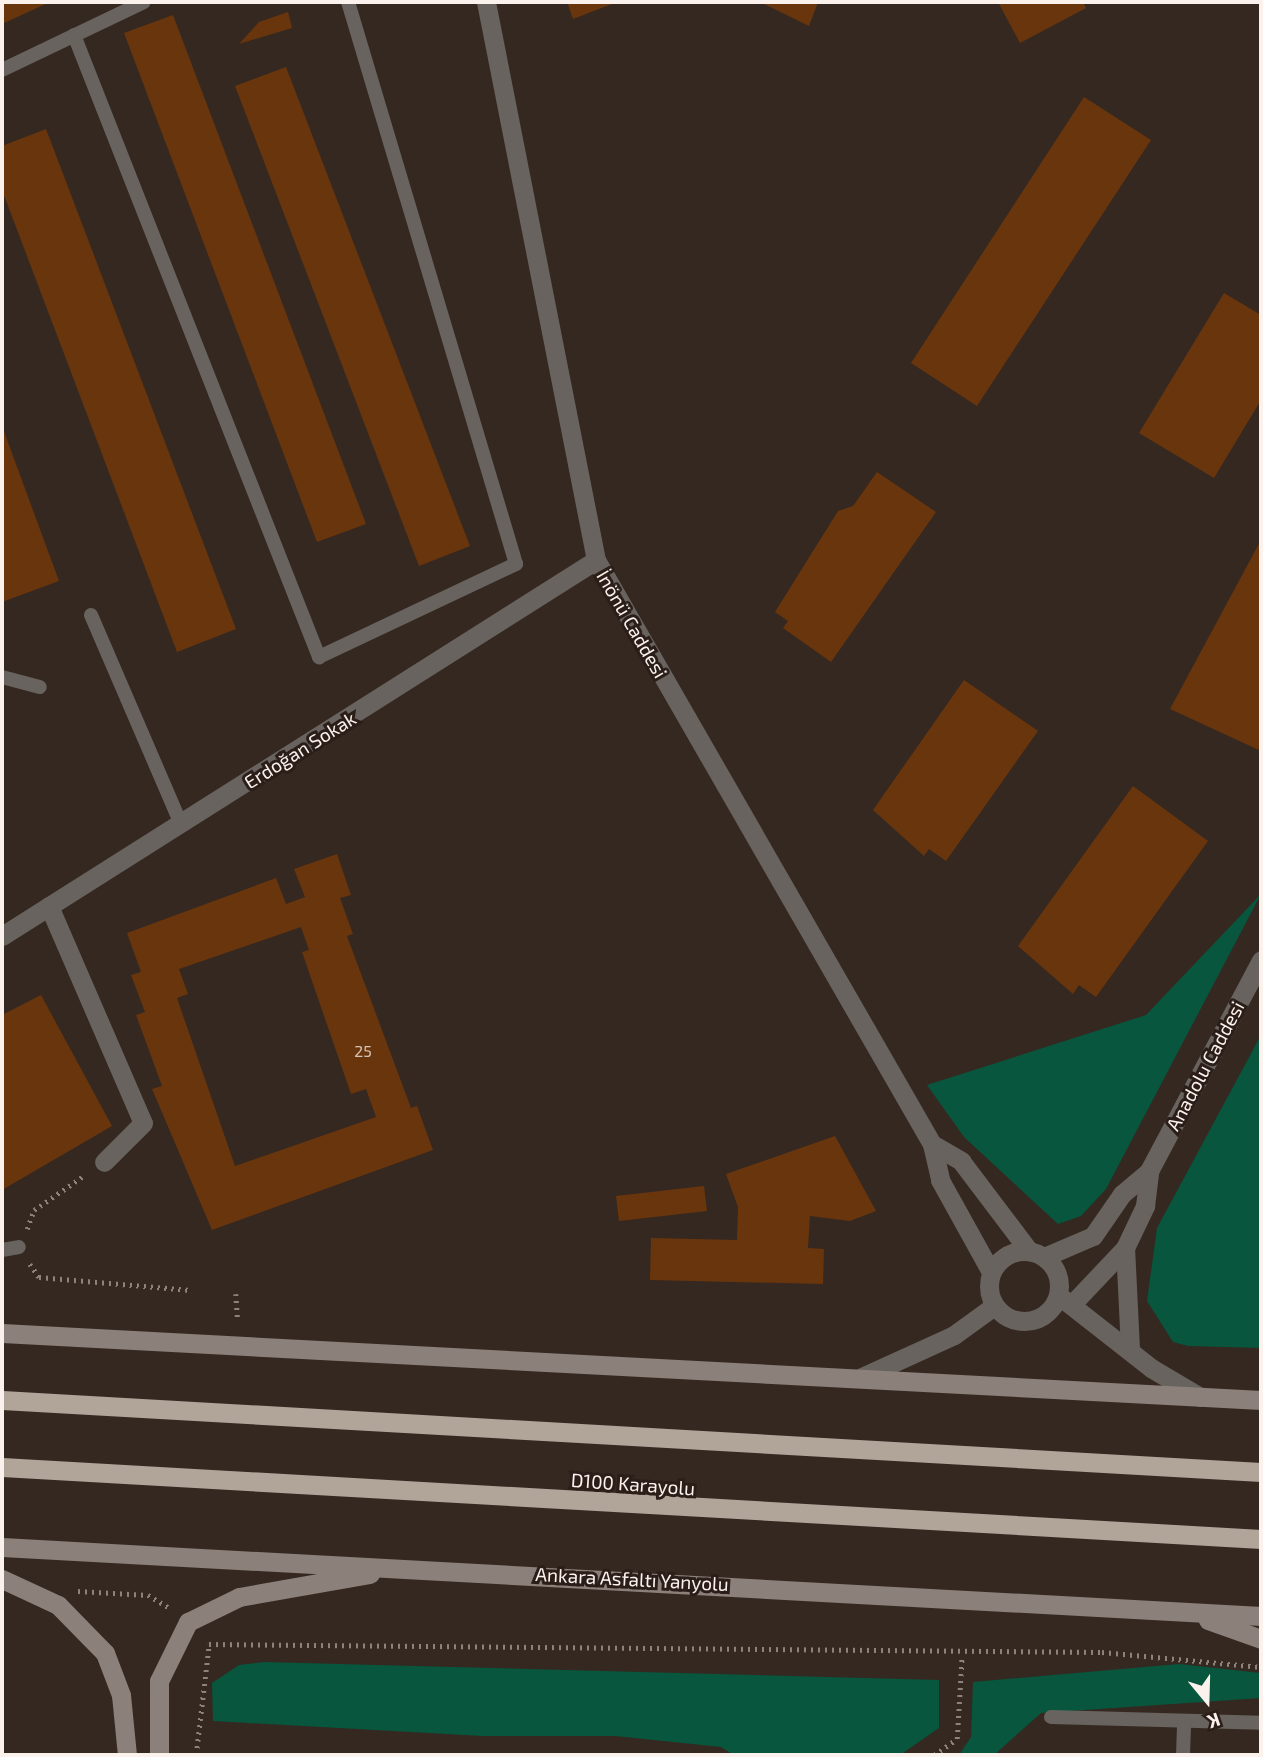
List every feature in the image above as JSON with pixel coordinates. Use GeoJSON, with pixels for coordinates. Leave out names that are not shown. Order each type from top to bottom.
{"type":"FeatureCollection","features":[{"type":"Feature","properties":{"kind":"highway"},"geometry":{"type":"LineString","coordinates":[[2,1400],[1261,1472]]}},
{"type":"Feature","properties":{"kind":"highway","name":"D100 Karayolu"},"geometry":{"type":"LineString","coordinates":[[2,1467],[1261,1539]]}},
{"type":"Feature","properties":{"kind":"main road"},"geometry":{"type":"LineString","coordinates":[[2,1333],[240,1342],[1259,1399]]}},
{"type":"Feature","properties":{"kind":"main road","name":"Ankara Asfaltı Yanyolu"},"geometry":{"type":"LineString","coordinates":[[2,1547],[1261,1616]]}},
{"type":"Feature","properties":{"kind":"main road"},"geometry":{"type":"LineString","coordinates":[[159,1755],[159,1681],[188,1622],[239,1597],[411,1568]]}},
{"type":"Feature","properties":{"kind":"main road"},"geometry":{"type":"LineString","coordinates":[[2,1579],[58,1605],[105,1653],[121,1695],[127,1755]]}},
{"type":"Feature","properties":{"kind":"main road"},"geometry":{"type":"LineString","coordinates":[[1188,1612],[1261,1639]]}},
{"type":"Feature","properties":{"kind":"street","name":"İnönü Caddesi"},"geometry":{"type":"LineString","coordinates":[[486,2],[596,561],[932,1144],[940,1180],[991,1272]]}},
{"type":"Feature","properties":{"kind":"street","name":"Erdoğan Sokak"},"geometry":{"type":"LineString","coordinates":[[2,936],[596,561]]}},
{"type":"Feature","properties":{"kind":"street"},"geometry":{"type":"LineString","coordinates":[[49,906],[143,1124],[104,1162]]}},
{"type":"Feature","properties":{"kind":"street","name":"Anadolu Caddesi"},"geometry":{"type":"LineString","coordinates":[[1130,1349],[1125,1248],[1144,1206],[1149,1171],[1261,960]]}},
{"type":"Feature","properties":{"kind":"street","name":"İnönü Caddesi"},"geometry":{"type":"LineString","coordinates":[[932,1144],[961,1161],[1036,1254]]}},
{"type":"Feature","properties":{"kind":"street","name":"Anadolu Caddesi"},"geometry":{"type":"LineString","coordinates":[[1036,1254],[1093,1237],[1122,1194],[1149,1171]]}},
{"type":"Feature","properties":{"kind":"street"},"geometry":{"type":"LineString","coordinates":[[1125,1248],[1066,1298],[1035,1320],[1012,1320],[994,1306],[991,1272],[1006,1255],[1036,1254],[1056,1272],[1066,1298],[1130,1349],[1200,1397]]}},
{"type":"Feature","properties":{"kind":"street"},"geometry":{"type":"LineString","coordinates":[[862,1377],[954,1335],[994,1306]]}},
{"type":"Feature","properties":{"kind":"lane"},"geometry":{"type":"LineString","coordinates":[[2,69],[144,2]]}},
{"type":"Feature","properties":{"kind":"lane"},"geometry":{"type":"LineString","coordinates":[[74,35],[318,657],[516,564],[348,2]]}},
{"type":"Feature","properties":{"kind":"lane"},"geometry":{"type":"LineString","coordinates":[[91,615],[181,824]]}},
{"type":"Feature","properties":{"kind":"lane"},"geometry":{"type":"LineString","coordinates":[[2,677],[40,687]]}},
{"type":"Feature","properties":{"kind":"lane"},"geometry":{"type":"LineString","coordinates":[[2,1250],[19,1247]]}},
{"type":"Feature","properties":{"kind":"lane"},"geometry":{"type":"LineString","coordinates":[[1051,1717],[1261,1723]]}},
{"type":"Feature","properties":{"kind":"lane"},"geometry":{"type":"LineString","coordinates":[[1183,1755],[1184,1722]]}},
{"type":"Feature","properties":{"kind":"path"},"geometry":{"type":"LineString","coordinates":[[104,1162],[34,1210],[19,1247],[39,1277],[190,1290]]}},
{"type":"Feature","properties":{"kind":"path"},"geometry":{"type":"LineString","coordinates":[[236,1294],[240,1342]]}},
{"type":"Feature","properties":{"kind":"path"},"geometry":{"type":"LineString","coordinates":[[58,1605],[80,1590],[122,1591],[148,1595],[188,1622]]}},
{"type":"Feature","properties":{"kind":"path"},"geometry":{"type":"LineString","coordinates":[[196,1755],[209,1644],[962,1656],[1102,1652],[1261,1667]]}},
{"type":"Feature","properties":{"kind":"path"},"geometry":{"type":"LineString","coordinates":[[934,1755],[957,1739],[962,1656]]}},
{"type":"Feature","properties":{"kind":"green space"},"geometry":{"type":"Polygon","coordinates":[[[1261,894],[1106,1189],[1081,1216],[1058,1224],[964,1137],[927,1085],[1146,1015],[1261,894]]]}},
{"type":"Feature","properties":{"kind":"green space"},"geometry":{"type":"Polygon","coordinates":[[[1261,1035],[1261,1348],[1188,1346],[1173,1342],[1147,1301],[1157,1228],[1261,1035]]]}},
{"type":"Feature","properties":{"kind":"green space"},"geometry":{"type":"Polygon","coordinates":[[[264,1662],[939,1680],[939,1728],[900,1755],[734,1755],[721,1747],[615,1736],[482,1736],[213,1721],[212,1683],[239,1665],[264,1662]]]}},
{"type":"Feature","properties":{"kind":"green space"},"geometry":{"type":"Polygon","coordinates":[[[1179,1664],[1261,1673],[1261,1698],[1041,1713],[994,1755],[959,1755],[971,1737],[973,1682],[1179,1664]]]}},
{"type":"Feature","properties":{"kind":"building"},"geometry":{"type":"Polygon","coordinates":[[[2,2],[50,2],[2,24],[2,2]]]}},
{"type":"Feature","properties":{"kind":"building"},"geometry":{"type":"Polygon","coordinates":[[[567,2],[617,2],[573,19],[567,2]]]}},
{"type":"Feature","properties":{"kind":"building"},"geometry":{"type":"Polygon","coordinates":[[[760,2],[818,2],[809,26],[760,2]]]}},
{"type":"Feature","properties":{"kind":"building"},"geometry":{"type":"Polygon","coordinates":[[[998,2],[1083,2],[1086,8],[1020,43],[998,2]]]}},
{"type":"Feature","properties":{"kind":"building"},"geometry":{"type":"Polygon","coordinates":[[[288,12],[292,28],[239,44],[259,22],[288,12]]]}},
{"type":"Feature","properties":{"kind":"building"},"geometry":{"type":"Polygon","coordinates":[[[173,15],[366,524],[317,542],[124,33],[173,15]]]}},
{"type":"Feature","properties":{"kind":"building"},"geometry":{"type":"Polygon","coordinates":[[[286,67],[470,546],[419,566],[235,86],[286,67]]]}},
{"type":"Feature","properties":{"kind":"building"},"geometry":{"type":"Polygon","coordinates":[[[1084,97],[1151,140],[977,406],[911,363],[1084,97]]]}},
{"type":"Feature","properties":{"kind":"building"},"geometry":{"type":"Polygon","coordinates":[[[46,129],[236,629],[177,652],[2,190],[2,146],[46,129]]]}},
{"type":"Feature","properties":{"kind":"building"},"geometry":{"type":"Polygon","coordinates":[[[1224,293],[1261,315],[1261,400],[1214,478],[1139,433],[1224,293]]]}},
{"type":"Feature","properties":{"kind":"building"},"geometry":{"type":"Polygon","coordinates":[[[2,426],[59,581],[2,602],[2,426]]]}},
{"type":"Feature","properties":{"kind":"building"},"geometry":{"type":"Polygon","coordinates":[[[877,472],[936,512],[831,662],[783,628],[788,621],[775,612],[838,511],[853,506],[877,472]]]}},
{"type":"Feature","properties":{"kind":"building"},"geometry":{"type":"Polygon","coordinates":[[[1261,540],[1261,751],[1170,709],[1261,540]]]}},
{"type":"Feature","properties":{"kind":"building"},"geometry":{"type":"Polygon","coordinates":[[[964,680],[1038,731],[946,861],[929,849],[924,856],[873,810],[964,680]]]}},
{"type":"Feature","properties":{"kind":"building"},"geometry":{"type":"Polygon","coordinates":[[[1133,786],[1208,841],[1096,997],[1079,985],[1073,994],[1018,946],[1133,786]]]}},
{"type":"Feature","properties":{"kind":"building"},"geometry":{"type":"Polygon","coordinates":[[[337,854],[351,895],[340,898],[353,934],[347,936],[411,1108],[417,1106],[433,1150],[212,1230],[152,1089],[162,1086],[136,1015],[145,1012],[131,975],[141,972],[127,933],[276,878],[286,904],[305,897],[294,869],[337,854]],[[301,927],[179,969],[188,994],[177,998],[235,1166],[376,1117],[366,1089],[351,1094],[302,952],[309,950],[301,927]]]}},
{"type":"Feature","properties":{"kind":"building"},"geometry":{"type":"Polygon","coordinates":[[[41,995],[112,1126],[2,1190],[2,1015],[41,995]]]}},
{"type":"Feature","properties":{"kind":"building"},"geometry":{"type":"Polygon","coordinates":[[[835,1136],[876,1211],[850,1221],[810,1216],[808,1248],[824,1249],[823,1284],[650,1280],[651,1238],[737,1240],[738,1207],[726,1174],[835,1136]]]}},
{"type":"Feature","properties":{"kind":"building"},"geometry":{"type":"Polygon","coordinates":[[[704,1186],[707,1211],[619,1221],[616,1196],[704,1186]]]}}]}
